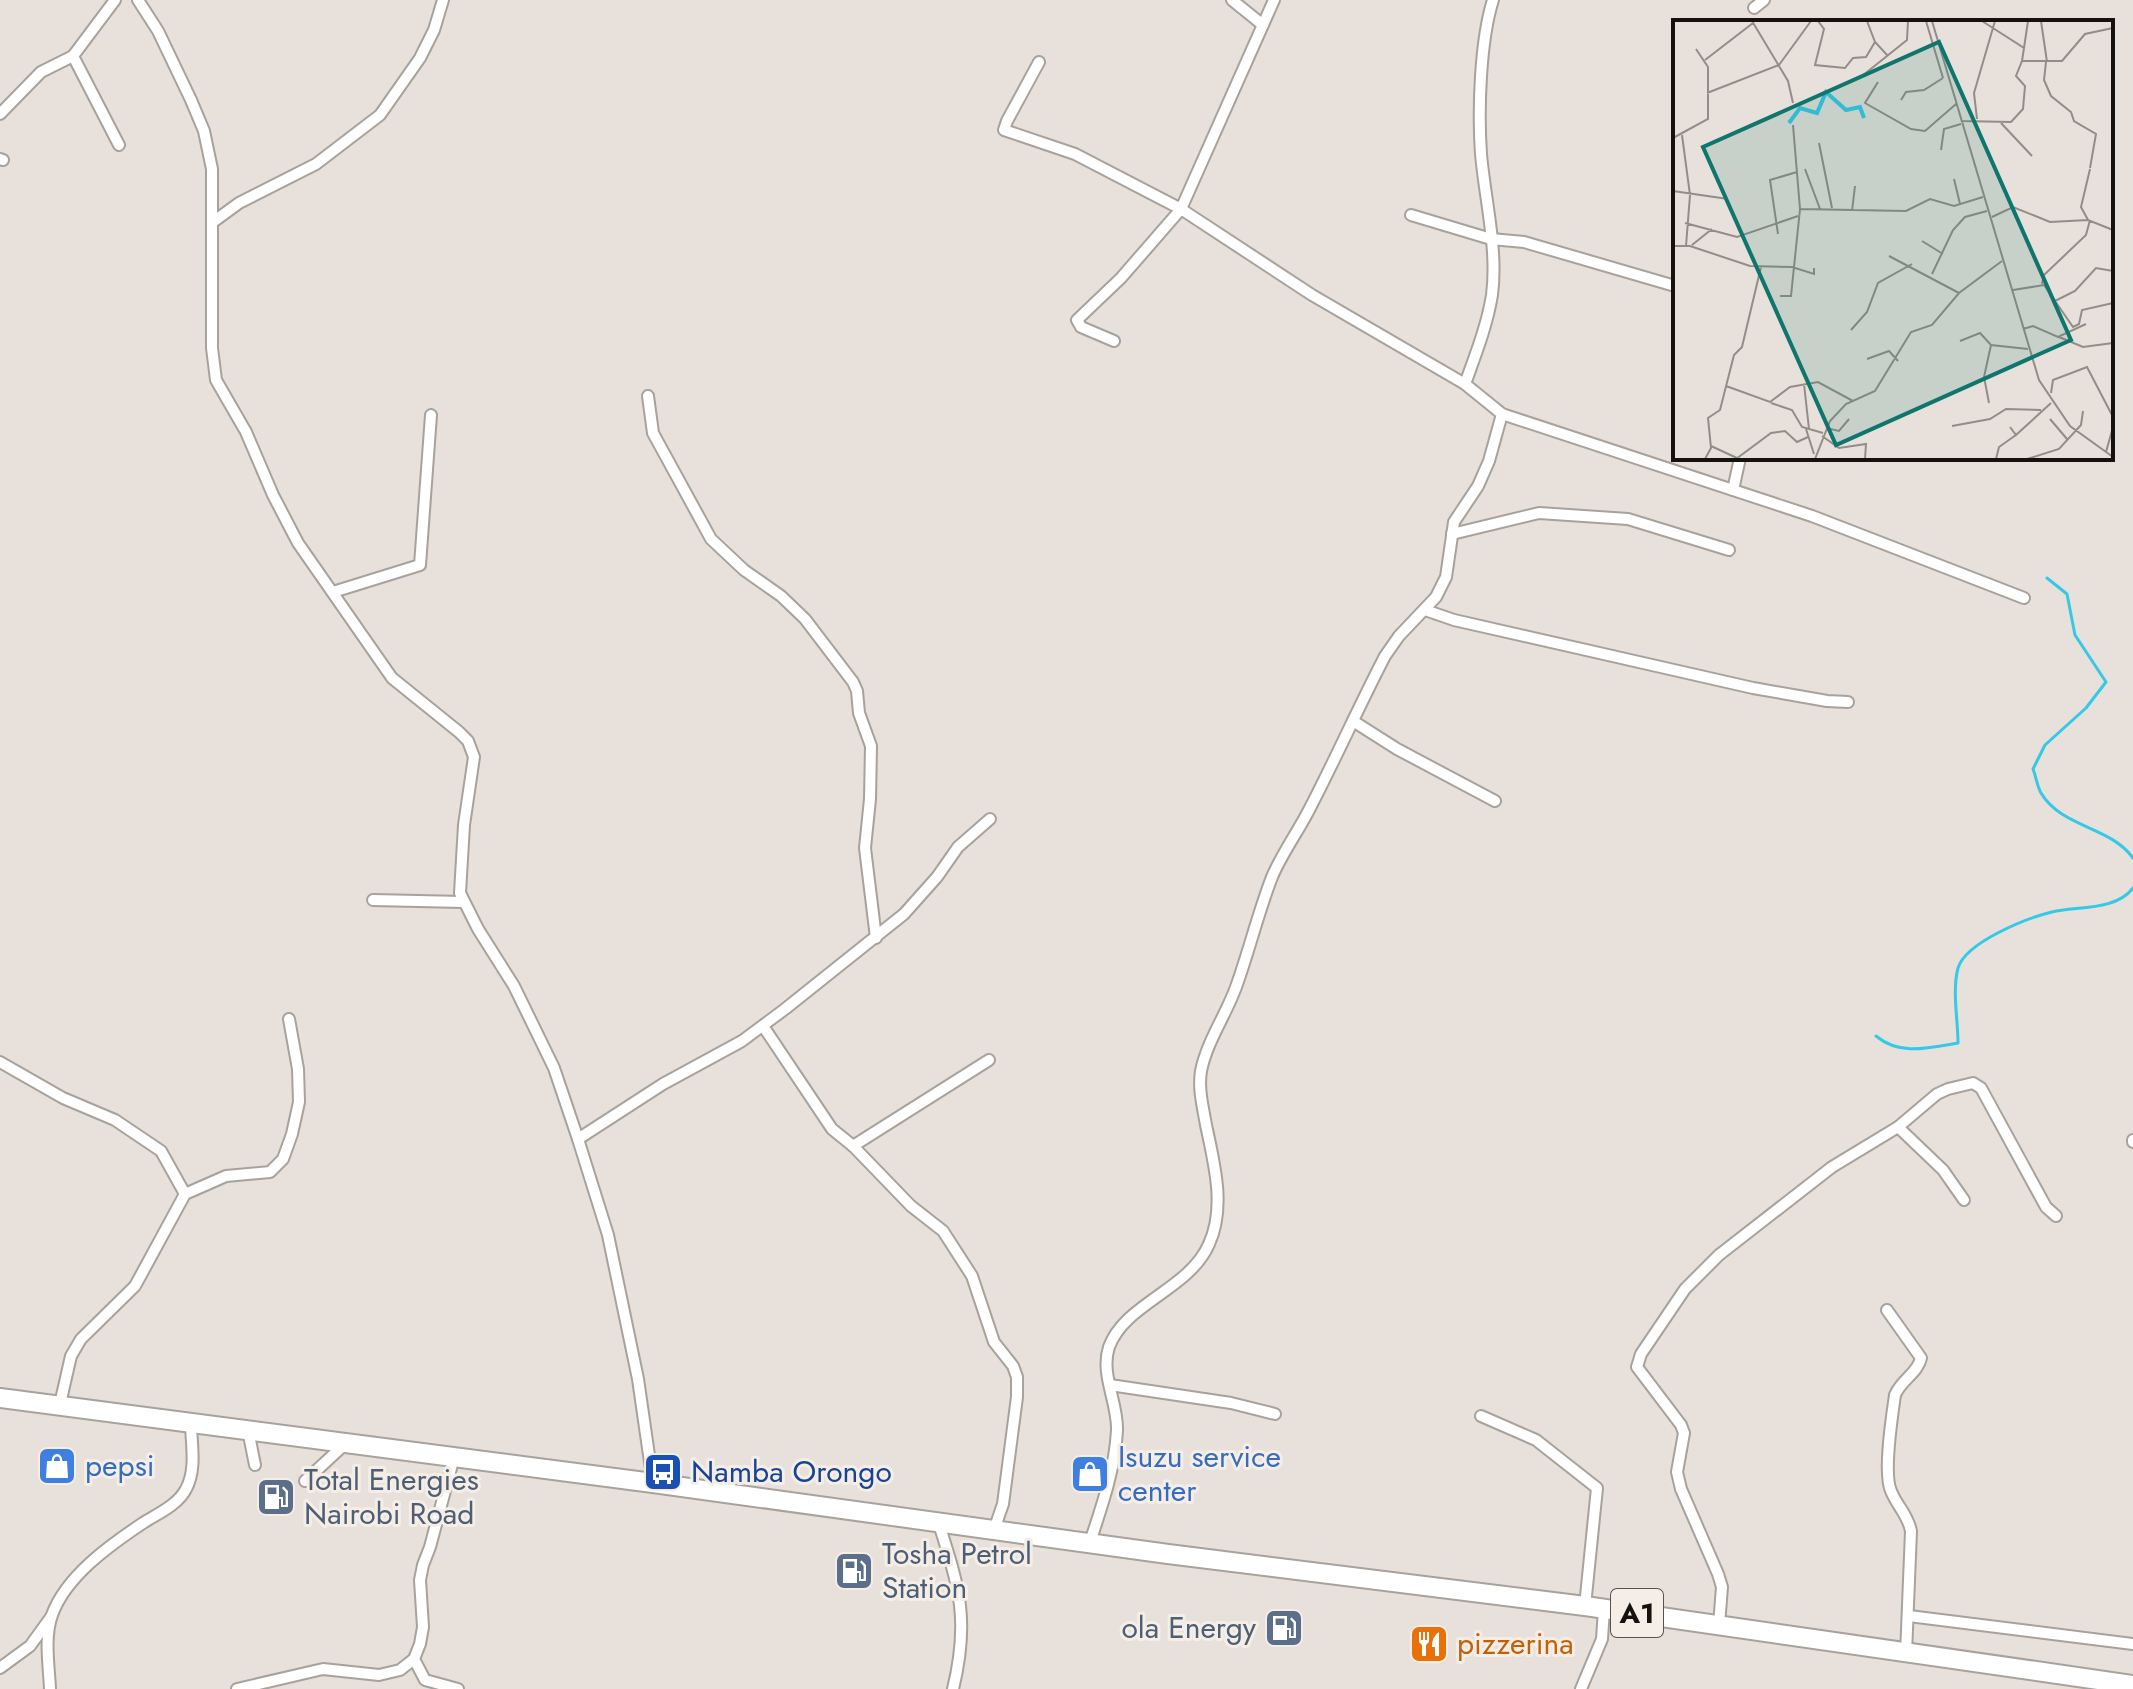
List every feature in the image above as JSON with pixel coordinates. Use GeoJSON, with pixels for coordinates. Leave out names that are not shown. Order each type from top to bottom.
{"type":"FeatureCollection","features":[{"type":"Feature","properties":{"kind":"highway","name":"A1"},"geometry":{"type":"LineString","coordinates":[[0,1398],[1367,1577],[2133,1685]]}},
{"type":"Feature","properties":{"kind":"street"},"geometry":{"type":"LineString","coordinates":[[0,114],[41,72],[73,56],[115,0]]}},
{"type":"Feature","properties":{"kind":"street"},"geometry":{"type":"LineString","coordinates":[[138,0],[158,31],[204,131],[212,169],[212,348],[216,380],[246,432],[291,530],[392,678],[459,732],[471,747],[474,770],[464,825],[459,880],[463,902],[514,986],[554,1068],[578,1139],[608,1235],[638,1379],[653,1483]]}},
{"type":"Feature","properties":{"kind":"street"},"geometry":{"type":"LineString","coordinates":[[213,222],[239,203],[316,164],[380,115],[420,58],[434,30],[443,0]]}},
{"type":"Feature","properties":{"kind":"street"},"geometry":{"type":"LineString","coordinates":[[1232,0],[1263,25]]}},
{"type":"Feature","properties":{"kind":"street"},"geometry":{"type":"LineString","coordinates":[[1114,341],[1081,327],[1077,323],[1078,318],[1121,278],[1181,209],[1274,0]]}},
{"type":"Feature","properties":{"kind":"street"},"geometry":{"type":"LineString","coordinates":[[1465,384],[1492,295],[1491,239],[1481,153],[1481,94],[1488,16],[1493,0]]}},
{"type":"Feature","properties":{"kind":"street"},"geometry":{"type":"LineString","coordinates":[[1754,8],[1764,0]]}},
{"type":"Feature","properties":{"kind":"street"},"geometry":{"type":"LineString","coordinates":[[73,56],[119,145]]}},
{"type":"Feature","properties":{"kind":"street"},"geometry":{"type":"LineString","coordinates":[[1039,62],[1004,130],[1075,154],[1181,209],[1312,295],[1465,384],[1502,414],[1812,516],[2024,598]]}},
{"type":"Feature","properties":{"kind":"street"},"geometry":{"type":"LineString","coordinates":[[1411,215],[1491,239],[1524,242],[1673,285]]}},
{"type":"Feature","properties":{"kind":"street"},"geometry":{"type":"LineString","coordinates":[[648,396],[653,433],[711,539],[805,619],[857,691],[859,713],[871,746],[865,848],[876,938]]}},
{"type":"Feature","properties":{"kind":"street"},"geometry":{"type":"LineString","coordinates":[[1090,1542],[1115,1455],[1117,1426],[1106,1357],[1117,1333],[1134,1315],[1178,1283],[1196,1265],[1209,1245],[1217,1219],[1214,1161],[1200,1095],[1201,1071],[1235,989],[1271,880],[1385,656],[1399,636],[1425,610],[1446,577],[1454,522],[1478,486],[1489,461],[1502,414]]}},
{"type":"Feature","properties":{"kind":"street"},"geometry":{"type":"LineString","coordinates":[[333,592],[420,565],[431,415]]}},
{"type":"Feature","properties":{"kind":"street"},"geometry":{"type":"LineString","coordinates":[[1733,490],[1740,460]]}},
{"type":"Feature","properties":{"kind":"street"},"geometry":{"type":"LineString","coordinates":[[1452,534],[1539,513],[1628,519],[1729,550]]}},
{"type":"Feature","properties":{"kind":"street"},"geometry":{"type":"LineString","coordinates":[[1425,610],[1454,620],[1753,688],[1848,702]]}},
{"type":"Feature","properties":{"kind":"street"},"geometry":{"type":"LineString","coordinates":[[1353,721],[1397,749],[1495,801]]}},
{"type":"Feature","properties":{"kind":"street"},"geometry":{"type":"LineString","coordinates":[[578,1139],[663,1084],[742,1041],[763,1026],[904,914],[929,887],[958,847],[990,819]]}},
{"type":"Feature","properties":{"kind":"street"},"geometry":{"type":"LineString","coordinates":[[373,900],[463,902]]}},
{"type":"Feature","properties":{"kind":"street"},"geometry":{"type":"LineString","coordinates":[[60,1404],[71,1356],[81,1339],[135,1286],[185,1194],[226,1176],[270,1172],[283,1159],[299,1102],[298,1069],[289,1019]]}},
{"type":"Feature","properties":{"kind":"street"},"geometry":{"type":"LineString","coordinates":[[763,1026],[832,1129],[853,1146],[911,1206],[943,1231],[958,1251],[981,1298],[994,1342],[1013,1366],[1017,1377],[1017,1397],[1003,1504],[994,1530]]}},
{"type":"Feature","properties":{"kind":"street"},"geometry":{"type":"LineString","coordinates":[[853,1146],[989,1060]]}},
{"type":"Feature","properties":{"kind":"street"},"geometry":{"type":"LineString","coordinates":[[0,1062],[63,1098],[115,1120],[161,1151],[185,1194]]}},
{"type":"Feature","properties":{"kind":"street"},"geometry":{"type":"LineString","coordinates":[[1719,1625],[1722,1587],[1681,1489],[1677,1472],[1684,1433],[1639,1371],[1637,1361],[1685,1289],[1719,1255],[1832,1167],[1898,1127],[1937,1094],[1957,1087],[1978,1085],[1985,1093],[2046,1207],[2056,1216]]}},
{"type":"Feature","properties":{"kind":"street"},"geometry":{"type":"LineString","coordinates":[[1898,1127],[1943,1170],[1964,1200]]}},
{"type":"Feature","properties":{"kind":"street"},"geometry":{"type":"LineString","coordinates":[[1887,1310],[1921,1358],[1918,1367],[1900,1385],[1895,1395],[1888,1469],[1890,1491],[1909,1519],[1911,1531],[1906,1654]]}},
{"type":"Feature","properties":{"kind":"street"},"geometry":{"type":"LineString","coordinates":[[1110,1385],[1231,1403],[1275,1414]]}},
{"type":"Feature","properties":{"kind":"street"},"geometry":{"type":"LineString","coordinates":[[1481,1416],[1536,1440],[1597,1488],[1595,1608],[1602,1639],[1581,1689]]}},
{"type":"Feature","properties":{"kind":"street"},"geometry":{"type":"LineString","coordinates":[[0,1668],[30,1646],[67,1587],[91,1564],[119,1540],[183,1495],[192,1475],[191,1422]]}},
{"type":"Feature","properties":{"kind":"street"},"geometry":{"type":"LineString","coordinates":[[248,1430],[255,1465]]}},
{"type":"Feature","properties":{"kind":"street"},"geometry":{"type":"LineString","coordinates":[[305,1481],[346,1443]]}},
{"type":"Feature","properties":{"kind":"street"},"geometry":{"type":"LineString","coordinates":[[237,1689],[276,1684],[323,1669],[379,1675],[400,1670],[414,1659],[423,1627],[420,1580],[454,1457]]}},
{"type":"Feature","properties":{"kind":"street"},"geometry":{"type":"LineString","coordinates":[[938,1521],[958,1582],[963,1622],[953,1689]]}},
{"type":"Feature","properties":{"kind":"street"},"geometry":{"type":"LineString","coordinates":[[50,1689],[52,1615]]}},
{"type":"Feature","properties":{"kind":"street"},"geometry":{"type":"LineString","coordinates":[[1909,1616],[2133,1644]]}},
{"type":"Feature","properties":{"kind":"street"},"geometry":{"type":"LineString","coordinates":[[414,1659],[425,1680],[458,1689]]}},
{"type":"Feature","properties":{"kind":"waterway"},"geometry":{"type":"LineString","coordinates":[[2047,578],[2067,594],[2075,635],[2106,682],[2086,708],[2045,745],[2033,769],[2041,793],[2050,805],[2073,821],[2112,839],[2133,858]]}},
{"type":"Feature","properties":{"kind":"waterway"},"geometry":{"type":"LineString","coordinates":[[1876,1036],[1905,1048],[1958,1043],[1956,977],[1963,958],[1973,949],[1999,932],[2028,920],[2052,912],[2117,901],[2133,888]]}},
{"type":"Feature","properties":{"kind":"place","name":"pepsi"},"geometry":{"type":"Point","coordinates":[57,1466]}},
{"type":"Feature","properties":{"kind":"place","name":"Namba Orongo"},"geometry":{"type":"Point","coordinates":[663,1472]}},
{"type":"Feature","properties":{"kind":"place","name":"Isuzu service center"},"geometry":{"type":"Point","coordinates":[1090,1474]}},
{"type":"Feature","properties":{"kind":"place","name":"Total Energies Nairobi Road"},"geometry":{"type":"Point","coordinates":[276,1497]}},
{"type":"Feature","properties":{"kind":"place","name":"Tosha Petrol Station"},"geometry":{"type":"Point","coordinates":[854,1571]}},
{"type":"Feature","properties":{"kind":"place","name":"ola Energy"},"geometry":{"type":"Point","coordinates":[1284,1628]}},
{"type":"Feature","properties":{"kind":"place","name":"pizzerina"},"geometry":{"type":"Point","coordinates":[1429,1644]}}]}
